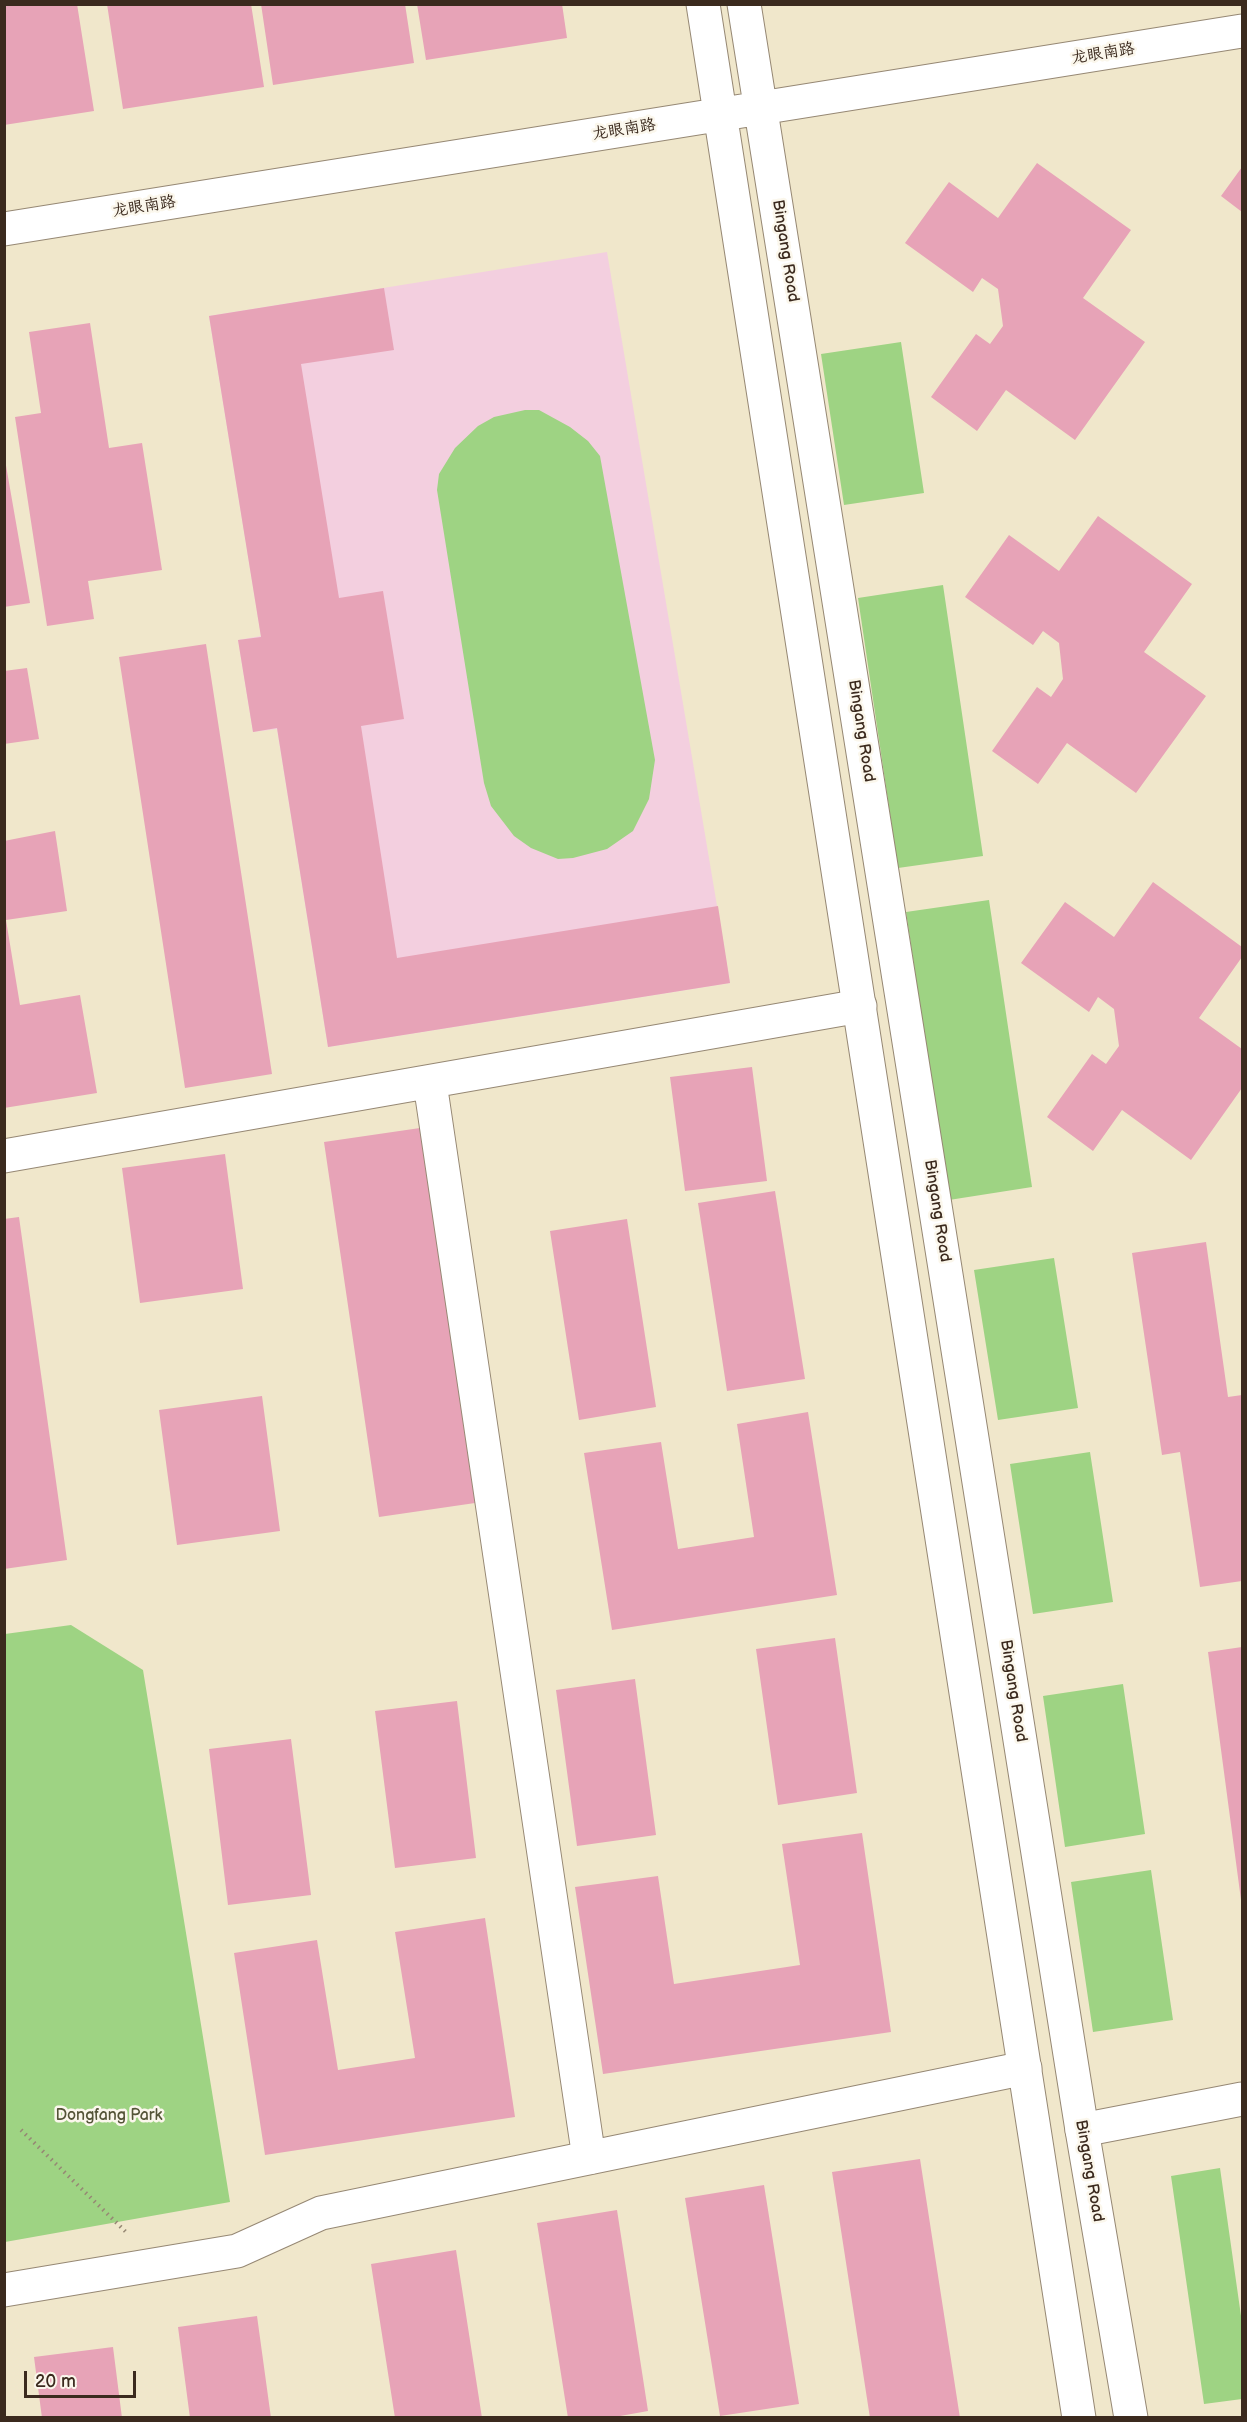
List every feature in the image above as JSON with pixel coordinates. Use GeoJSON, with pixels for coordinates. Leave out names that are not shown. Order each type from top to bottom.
{"type":"FeatureCollection","features":[{"type":"Feature","properties":{"kind":"street"},"geometry":{"type":"LineString","coordinates":[[703,4],[1079,2418]]}},
{"type":"Feature","properties":{"kind":"street","name":"Bingang Road"},"geometry":{"type":"LineString","coordinates":[[744,4],[1082,2130],[1131,2418]]}},
{"type":"Feature","properties":{"kind":"street","name":"龙眼南路"},"geometry":{"type":"LineString","coordinates":[[4,229],[1242,32]]}},
{"type":"Feature","properties":{"kind":"street"},"geometry":{"type":"LineString","coordinates":[[4,1156],[860,1006]]}},
{"type":"Feature","properties":{"kind":"street"},"geometry":{"type":"LineString","coordinates":[[430,1083],[589,2158]]}},
{"type":"Feature","properties":{"kind":"street"},"geometry":{"type":"LineString","coordinates":[[4,2290],[237,2251],[321,2213],[1025,2068]]}},
{"type":"Feature","properties":{"kind":"street"},"geometry":{"type":"LineString","coordinates":[[1082,2130],[1242,2099]]}},
{"type":"Feature","properties":{"kind":"path"},"geometry":{"type":"LineString","coordinates":[[21,2130],[159,2264]]}},
{"type":"Feature","properties":{"kind":"shaded area"},"geometry":{"type":"Polygon","coordinates":[[[607,252],[730,983],[328,1047],[277,729],[253,732],[238,640],[261,636],[209,316],[607,252]]]}},
{"type":"Feature","properties":{"kind":"green space"},"geometry":{"type":"Polygon","coordinates":[[[901,342],[924,493],[844,505],[821,354],[901,342]]]}},
{"type":"Feature","properties":{"kind":"green space"},"geometry":{"type":"Polygon","coordinates":[[[525,410],[539,410],[570,427],[588,441],[600,456],[655,760],[649,799],[633,831],[607,849],[573,858],[558,859],[531,848],[514,836],[491,806],[484,783],[437,490],[439,474],[455,448],[478,426],[494,417],[525,410]]]}},
{"type":"Feature","properties":{"kind":"green space"},"geometry":{"type":"Polygon","coordinates":[[[943,585],[983,856],[898,868],[858,598],[943,585]]]}},
{"type":"Feature","properties":{"kind":"green space"},"geometry":{"type":"Polygon","coordinates":[[[989,900],[1032,1187],[949,1200],[906,912],[989,900]]]}},
{"type":"Feature","properties":{"kind":"green space"},"geometry":{"type":"Polygon","coordinates":[[[1054,1258],[1078,1408],[998,1420],[974,1270],[1054,1258]]]}},
{"type":"Feature","properties":{"kind":"green space"},"geometry":{"type":"Polygon","coordinates":[[[1090,1452],[1113,1602],[1033,1614],[1010,1464],[1090,1452]]]}},
{"type":"Feature","properties":{"kind":"green space","name":"Dongfang Park"},"geometry":{"type":"Polygon","coordinates":[[[71,1625],[143,1670],[230,2202],[5,2242],[5,1634],[71,1625]]]}},
{"type":"Feature","properties":{"kind":"green space"},"geometry":{"type":"Polygon","coordinates":[[[1123,1684],[1145,1834],[1065,1847],[1043,1696],[1123,1684]]]}},
{"type":"Feature","properties":{"kind":"green space"},"geometry":{"type":"Polygon","coordinates":[[[1151,1870],[1173,2020],[1093,2032],[1071,1882],[1151,1870]]]}},
{"type":"Feature","properties":{"kind":"green space"},"geometry":{"type":"Polygon","coordinates":[[[1220,2168],[1242,2323],[1242,2399],[1204,2404],[1171,2176],[1220,2168]]]}},
{"type":"Feature","properties":{"kind":"building"},"geometry":{"type":"Polygon","coordinates":[[[4,4],[77,4],[94,111],[4,125],[4,4]]]}},
{"type":"Feature","properties":{"kind":"building"},"geometry":{"type":"Polygon","coordinates":[[[107,4],[251,4],[264,87],[123,109],[107,4]]]}},
{"type":"Feature","properties":{"kind":"building"},"geometry":{"type":"Polygon","coordinates":[[[261,4],[405,4],[414,63],[273,85],[261,4]]]}},
{"type":"Feature","properties":{"kind":"building"},"geometry":{"type":"Polygon","coordinates":[[[417,4],[562,4],[567,38],[426,60],[417,4]]]}},
{"type":"Feature","properties":{"kind":"building"},"geometry":{"type":"Polygon","coordinates":[[[1037,163],[1131,230],[1083,298],[1145,342],[1075,440],[1006,390],[977,431],[931,397],[976,334],[990,344],[1003,326],[998,289],[982,278],[973,292],[905,243],[949,182],[998,218],[1037,163]]]}},
{"type":"Feature","properties":{"kind":"building"},"geometry":{"type":"Polygon","coordinates":[[[1242,167],[1242,212],[1221,196],[1242,167]]]}},
{"type":"Feature","properties":{"kind":"building"},"geometry":{"type":"Polygon","coordinates":[[[384,288],[394,350],[301,364],[339,598],[383,591],[404,719],[361,726],[397,958],[718,906],[730,983],[328,1047],[277,728],[253,732],[238,640],[261,637],[209,316],[384,288]]]}},
{"type":"Feature","properties":{"kind":"building"},"geometry":{"type":"Polygon","coordinates":[[[90,323],[109,448],[142,443],[162,570],[88,581],[94,619],[47,626],[15,417],[41,413],[29,332],[90,323]]]}},
{"type":"Feature","properties":{"kind":"building"},"geometry":{"type":"Polygon","coordinates":[[[4,454],[30,603],[4,607],[4,454]]]}},
{"type":"Feature","properties":{"kind":"building"},"geometry":{"type":"Polygon","coordinates":[[[1098,516],[1192,584],[1144,652],[1206,696],[1136,793],[1067,743],[1038,784],[992,751],[1037,687],[1051,697],[1063,679],[1059,643],[1043,631],[1033,645],[965,597],[1009,535],[1059,571],[1098,516]]]}},
{"type":"Feature","properties":{"kind":"building"},"geometry":{"type":"Polygon","coordinates":[[[206,644],[272,1074],[185,1088],[119,657],[206,644]]]}},
{"type":"Feature","properties":{"kind":"building"},"geometry":{"type":"Polygon","coordinates":[[[27,668],[39,739],[4,744],[4,671],[27,668]]]}},
{"type":"Feature","properties":{"kind":"building"},"geometry":{"type":"Polygon","coordinates":[[[55,831],[67,911],[6,920],[20,1005],[80,995],[97,1093],[4,1108],[4,841],[55,831]]]}},
{"type":"Feature","properties":{"kind":"building"},"geometry":{"type":"Polygon","coordinates":[[[1153,882],[1242,947],[1242,957],[1199,1018],[1242,1049],[1242,1088],[1191,1160],[1122,1110],[1093,1151],[1047,1117],[1092,1054],[1106,1064],[1119,1046],[1114,1009],[1098,997],[1089,1012],[1021,963],[1065,902],[1114,937],[1153,882]]]}},
{"type":"Feature","properties":{"kind":"building"},"geometry":{"type":"Polygon","coordinates":[[[752,1067],[767,1181],[685,1191],[670,1077],[752,1067]]]}},
{"type":"Feature","properties":{"kind":"building"},"geometry":{"type":"Polygon","coordinates":[[[420,1128],[475,1503],[379,1517],[324,1142],[420,1128]]]}},
{"type":"Feature","properties":{"kind":"building"},"geometry":{"type":"Polygon","coordinates":[[[225,1154],[243,1289],[140,1303],[122,1168],[225,1154]]]}},
{"type":"Feature","properties":{"kind":"building"},"geometry":{"type":"Polygon","coordinates":[[[775,1191],[805,1379],[727,1391],[698,1203],[775,1191]]]}},
{"type":"Feature","properties":{"kind":"building"},"geometry":{"type":"Polygon","coordinates":[[[19,1217],[67,1560],[4,1569],[4,1219],[19,1217]]]}},
{"type":"Feature","properties":{"kind":"building"},"geometry":{"type":"Polygon","coordinates":[[[627,1219],[656,1407],[579,1420],[550,1231],[627,1219]]]}},
{"type":"Feature","properties":{"kind":"building"},"geometry":{"type":"Polygon","coordinates":[[[1206,1242],[1228,1397],[1242,1395],[1242,1581],[1200,1587],[1180,1452],[1162,1455],[1132,1253],[1206,1242]]]}},
{"type":"Feature","properties":{"kind":"building"},"geometry":{"type":"Polygon","coordinates":[[[262,1396],[280,1531],[177,1545],[159,1410],[262,1396]]]}},
{"type":"Feature","properties":{"kind":"building"},"geometry":{"type":"Polygon","coordinates":[[[808,1412],[837,1595],[612,1630],[584,1453],[661,1442],[678,1549],[754,1537],[737,1424],[808,1412]]]}},
{"type":"Feature","properties":{"kind":"building"},"geometry":{"type":"Polygon","coordinates":[[[835,1638],[857,1793],[778,1805],[756,1649],[835,1638]]]}},
{"type":"Feature","properties":{"kind":"building"},"geometry":{"type":"Polygon","coordinates":[[[1242,1647],[1242,1900],[1241,1900],[1208,1652],[1242,1647]]]}},
{"type":"Feature","properties":{"kind":"building"},"geometry":{"type":"Polygon","coordinates":[[[635,1679],[656,1835],[577,1846],[556,1690],[635,1679]]]}},
{"type":"Feature","properties":{"kind":"building"},"geometry":{"type":"Polygon","coordinates":[[[457,1701],[476,1858],[395,1868],[375,1711],[457,1701]]]}},
{"type":"Feature","properties":{"kind":"building"},"geometry":{"type":"Polygon","coordinates":[[[291,1739],[311,1895],[228,1905],[209,1749],[291,1739]]]}},
{"type":"Feature","properties":{"kind":"building"},"geometry":{"type":"Polygon","coordinates":[[[862,1833],[891,2032],[603,2074],[575,1887],[658,1876],[674,1984],[800,1965],[782,1844],[862,1833]]]}},
{"type":"Feature","properties":{"kind":"building"},"geometry":{"type":"Polygon","coordinates":[[[485,1918],[515,2117],[265,2155],[234,1953],[317,1940],[338,2070],[415,2058],[395,1932],[485,1918]]]}},
{"type":"Feature","properties":{"kind":"building"},"geometry":{"type":"Polygon","coordinates":[[[920,2159],[960,2418],[870,2418],[832,2172],[920,2159]]]}},
{"type":"Feature","properties":{"kind":"building"},"geometry":{"type":"Polygon","coordinates":[[[764,2185],[799,2404],[720,2416],[685,2198],[764,2185]]]}},
{"type":"Feature","properties":{"kind":"building"},"geometry":{"type":"Polygon","coordinates":[[[617,2210],[648,2411],[609,2418],[568,2418],[537,2223],[617,2210]]]}},
{"type":"Feature","properties":{"kind":"building"},"geometry":{"type":"Polygon","coordinates":[[[456,2250],[482,2418],[395,2418],[371,2264],[456,2250]]]}},
{"type":"Feature","properties":{"kind":"building"},"geometry":{"type":"Polygon","coordinates":[[[257,2316],[271,2418],[190,2418],[178,2327],[257,2316]]]}},
{"type":"Feature","properties":{"kind":"building"},"geometry":{"type":"Polygon","coordinates":[[[113,2347],[122,2418],[42,2418],[34,2357],[113,2347]]]}}]}
